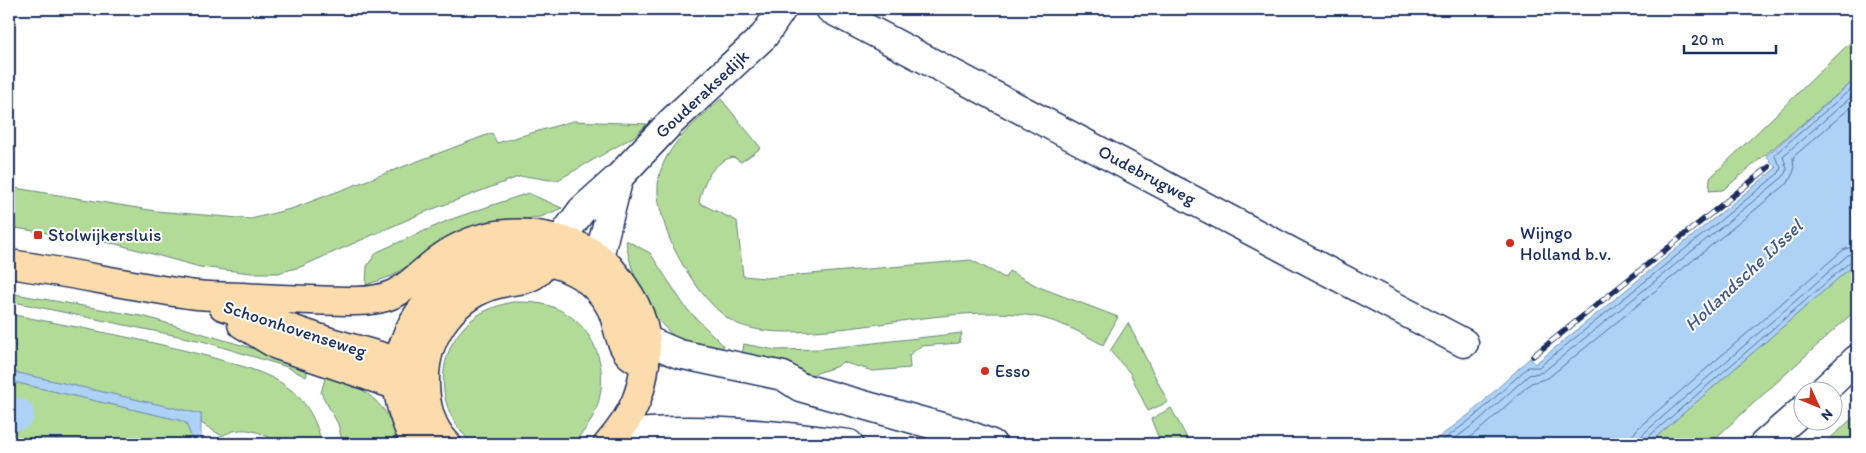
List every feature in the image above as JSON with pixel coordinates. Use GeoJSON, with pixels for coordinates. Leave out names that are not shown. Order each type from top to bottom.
{"type":"FeatureCollection","features":[{"type":"Feature","properties":{"kind":"main road","name":"Schoonhovenseweg"},"geometry":{"type":"LineString","coordinates":[[9,264],[191,295],[302,301],[358,301],[374,300],[402,290],[446,255],[480,238],[519,232],[554,251]]}},
{"type":"Feature","properties":{"kind":"main road"},"geometry":{"type":"LineString","coordinates":[[416,444],[402,408],[399,374],[406,336],[414,318],[425,304],[463,272],[488,263],[519,259],[554,251],[586,249],[599,257],[632,298],[640,316],[645,352],[637,399],[627,422],[612,440]]}},
{"type":"Feature","properties":{"kind":"main road"},"geometry":{"type":"LineString","coordinates":[[554,251],[574,271],[594,285],[606,300],[628,353],[645,352]]}},
{"type":"Feature","properties":{"kind":"main road"},"geometry":{"type":"LineString","coordinates":[[447,444],[433,425],[428,410],[424,375],[429,347],[435,334],[446,317],[458,305],[489,286],[520,282],[534,277],[554,251]]}},
{"type":"Feature","properties":{"kind":"main road","name":"Schoonhovenseweg"},"geometry":{"type":"LineString","coordinates":[[191,295],[330,342],[399,374],[424,375]]}},
{"type":"Feature","properties":{"kind":"street","name":"Gouderaksedijk"},"geometry":{"type":"LineString","coordinates":[[554,251],[582,210],[619,177],[671,122],[764,36],[782,9]]}},
{"type":"Feature","properties":{"kind":"street","name":"Oudebrugweg"},"geometry":{"type":"LineString","coordinates":[[830,9],[1464,343]]}},
{"type":"Feature","properties":{"kind":"street","name":"Gouderaksedijk"},"geometry":{"type":"LineString","coordinates":[[599,257],[619,177]]}},
{"type":"Feature","properties":{"kind":"street"},"geometry":{"type":"LineString","coordinates":[[645,352],[778,388],[800,387],[966,434],[992,444]]}},
{"type":"Feature","properties":{"kind":"street"},"geometry":{"type":"LineString","coordinates":[[1835,380],[1857,359]]}},
{"type":"Feature","properties":{"kind":"street"},"geometry":{"type":"LineString","coordinates":[[1764,444],[1794,418]]}},
{"type":"Feature","properties":{"kind":"street"},"geometry":{"type":"LineString","coordinates":[[612,440],[646,432],[687,432],[787,437],[849,444]]}},
{"type":"Feature","properties":{"kind":"green space"},"geometry":{"type":"Polygon","coordinates":[[[1857,36],[1857,78],[1723,190],[1709,191],[1710,178],[1857,36]]]}},
{"type":"Feature","properties":{"kind":"green space"},"geometry":{"type":"Polygon","coordinates":[[[721,99],[761,148],[741,162],[733,157],[719,164],[709,174],[699,203],[737,221],[743,276],[765,278],[971,260],[1005,278],[1009,271],[1039,287],[1118,317],[1103,345],[1051,320],[1016,314],[969,314],[851,328],[794,332],[760,330],[738,324],[727,318],[705,296],[685,269],[670,241],[658,193],[659,178],[663,164],[670,152],[689,128],[721,99]]]}},
{"type":"Feature","properties":{"kind":"green space"},"geometry":{"type":"Polygon","coordinates":[[[573,121],[647,124],[635,136],[558,180],[518,177],[425,212],[300,267],[278,273],[251,273],[200,267],[116,244],[9,227],[9,187],[156,211],[251,219],[294,208],[492,133],[497,143],[573,121]]]}},
{"type":"Feature","properties":{"kind":"green space"},"geometry":{"type":"Polygon","coordinates":[[[528,193],[562,208],[541,217],[503,221],[424,255],[392,276],[366,285],[367,266],[377,252],[449,220],[528,193]]]}},
{"type":"Feature","properties":{"kind":"green space"},"geometry":{"type":"Polygon","coordinates":[[[626,240],[650,253],[686,308],[723,345],[723,353],[696,348],[682,341],[657,319],[639,288],[626,240]]]}},
{"type":"Feature","properties":{"kind":"green space"},"geometry":{"type":"Polygon","coordinates":[[[1857,262],[1857,309],[1709,444],[1648,444],[1857,262]]]}},
{"type":"Feature","properties":{"kind":"green space"},"geometry":{"type":"Polygon","coordinates":[[[9,293],[146,317],[309,365],[306,377],[287,367],[202,341],[9,301],[9,293]]]}},
{"type":"Feature","properties":{"kind":"green space"},"geometry":{"type":"Polygon","coordinates":[[[512,302],[547,305],[568,315],[584,329],[595,347],[601,367],[601,388],[596,408],[586,428],[571,444],[474,444],[452,418],[446,403],[444,370],[448,354],[455,339],[465,326],[481,313],[512,302]]]}},
{"type":"Feature","properties":{"kind":"green space"},"geometry":{"type":"Polygon","coordinates":[[[9,314],[160,345],[210,357],[262,373],[290,389],[302,401],[314,421],[322,444],[278,444],[259,433],[244,430],[229,432],[222,436],[201,423],[201,414],[9,371],[9,314]]]}},
{"type":"Feature","properties":{"kind":"green space"},"geometry":{"type":"Polygon","coordinates":[[[1128,323],[1168,402],[1148,411],[1130,373],[1110,351],[1128,323]]]}},
{"type":"Feature","properties":{"kind":"green space"},"geometry":{"type":"Polygon","coordinates":[[[962,333],[959,343],[921,346],[909,355],[910,368],[873,371],[842,362],[838,366],[811,375],[742,356],[744,344],[775,350],[821,349],[962,333]]]}},
{"type":"Feature","properties":{"kind":"green space"},"geometry":{"type":"Polygon","coordinates":[[[327,371],[363,390],[382,407],[394,430],[397,444],[343,444],[338,424],[321,393],[327,371]]]}},
{"type":"Feature","properties":{"kind":"green space"},"geometry":{"type":"Polygon","coordinates":[[[9,381],[179,420],[186,423],[194,444],[9,444],[9,381]]]}},
{"type":"Feature","properties":{"kind":"green space"},"geometry":{"type":"Polygon","coordinates":[[[1171,408],[1187,438],[1198,444],[1161,444],[1151,419],[1171,408]]]}},
{"type":"Feature","properties":{"kind":"green space"},"geometry":{"type":"Polygon","coordinates":[[[1857,414],[1857,444],[1824,444],[1839,430],[1844,430],[1844,426],[1857,414]]]}},
{"type":"Feature","properties":{"kind":"water","name":"Hollandsche IJssel"},"geometry":{"type":"Polygon","coordinates":[[[1857,78],[1857,262],[1648,444],[1430,444],[1471,413],[1530,358],[1535,364],[1776,168],[1766,156],[1857,78]]]}},
{"type":"Feature","properties":{"kind":"water"},"geometry":{"type":"Polygon","coordinates":[[[9,371],[201,414],[201,444],[194,444],[186,423],[179,420],[9,381],[9,371]]]}},
{"type":"Feature","properties":{"kind":"waterway"},"geometry":{"type":"LineString","coordinates":[[9,412],[18,414]]}},
{"type":"Feature","properties":{"kind":"railway"},"geometry":{"type":"LineString","coordinates":[[1533,356],[1769,167]]}},
{"type":"Feature","properties":{"kind":"place","name":"Stolwijkersluis"},"geometry":{"type":"Point","coordinates":[38,235]}},
{"type":"Feature","properties":{"kind":"place","name":"Wijngo Holland b.v."},"geometry":{"type":"Point","coordinates":[1510,243]}},
{"type":"Feature","properties":{"kind":"place","name":"Esso"},"geometry":{"type":"Point","coordinates":[985,371]}}]}
